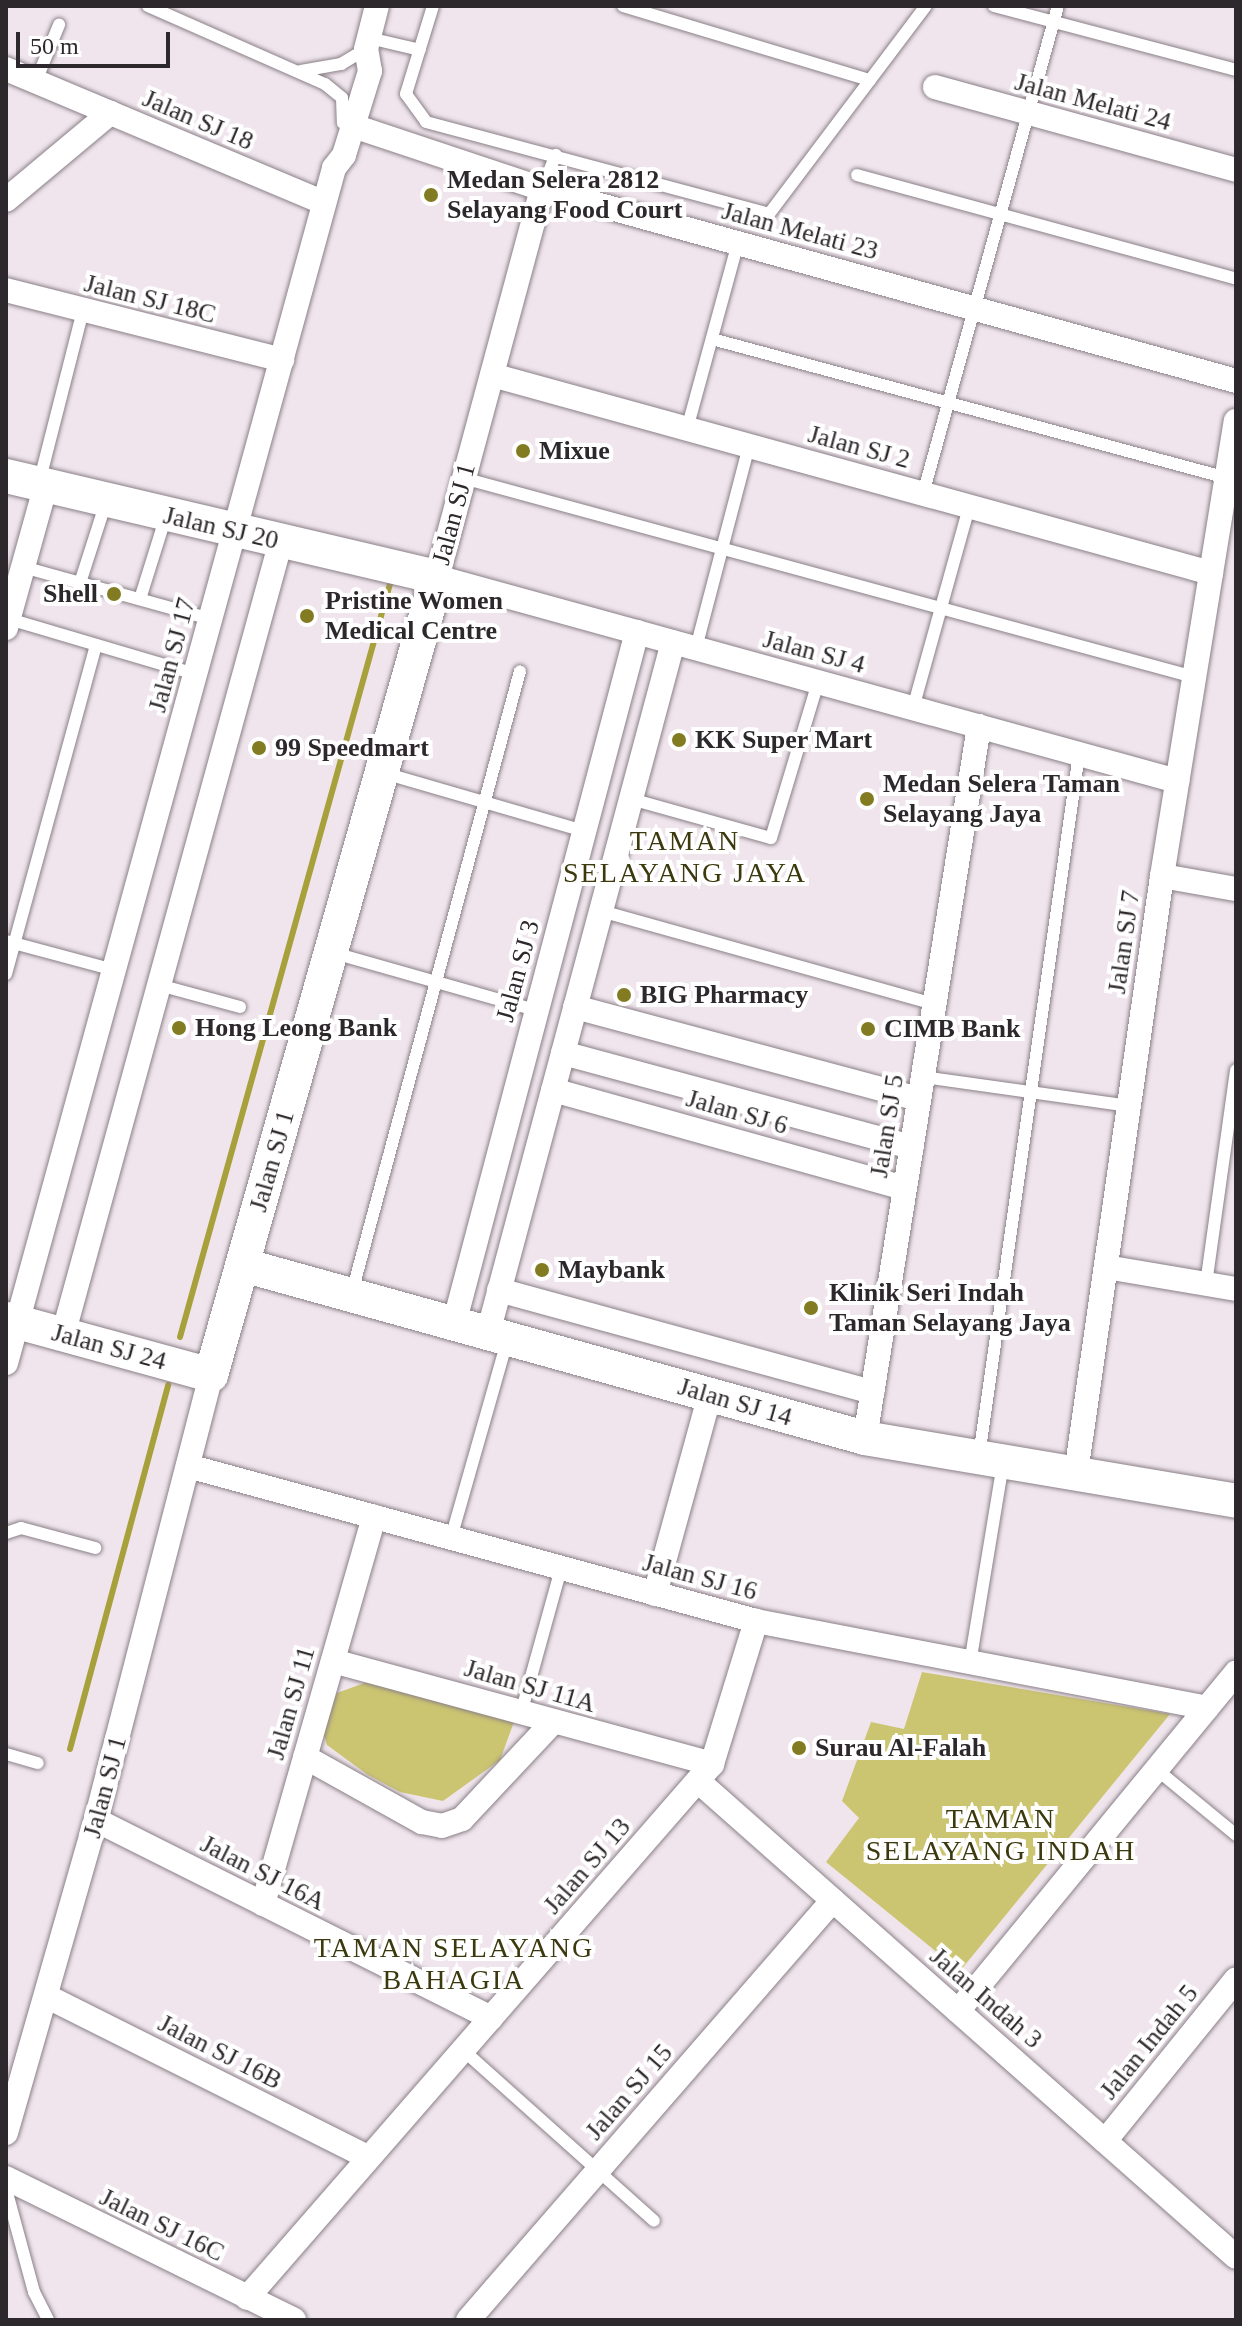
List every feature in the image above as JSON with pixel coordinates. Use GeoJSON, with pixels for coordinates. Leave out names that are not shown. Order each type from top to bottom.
{"type":"FeatureCollection","features":[{"type":"Feature","properties":{"kind":"street","name":"Jalan SJ 17"},"geometry":{"type":"LineString","coordinates":[[6,1363],[12,1321],[114,970],[324,203],[370,71],[368,44],[377,6]]}},
{"type":"Feature","properties":{"kind":"street","name":"Jalan SJ 18"},"geometry":{"type":"LineString","coordinates":[[6,69],[324,203]]}},
{"type":"Feature","properties":{"kind":"street","name":"Jalan Melati 24"},"geometry":{"type":"LineString","coordinates":[[935,87],[1236,170]]}},
{"type":"Feature","properties":{"kind":"street"},"geometry":{"type":"LineString","coordinates":[[6,200],[110,113]]}},
{"type":"Feature","properties":{"kind":"street","name":"Jalan Melati 23"},"geometry":{"type":"LineString","coordinates":[[353,126],[542,189],[1236,381]]}},
{"type":"Feature","properties":{"kind":"street","name":"Jalan SJ 1"},"geometry":{"type":"LineString","coordinates":[[6,2133],[96,1820],[211,1375],[437,577],[542,189]]}},
{"type":"Feature","properties":{"kind":"street","name":"Jalan SJ 18C"},"geometry":{"type":"LineString","coordinates":[[6,290],[282,360]]}},
{"type":"Feature","properties":{"kind":"street","name":"Jalan SJ 2"},"geometry":{"type":"LineString","coordinates":[[492,375],[1211,573]]}},
{"type":"Feature","properties":{"kind":"street","name":"Jalan SJ 7"},"geometry":{"type":"LineString","coordinates":[[1076,1473],[1162,876],[1211,573],[1229,489],[1236,421]]}},
{"type":"Feature","properties":{"kind":"street"},"geometry":{"type":"LineString","coordinates":[[7,624],[23,567],[30,484]]}},
{"type":"Feature","properties":{"kind":"street","name":"Jalan SJ 20"},"geometry":{"type":"LineString","coordinates":[[30,484],[437,577]]}},
{"type":"Feature","properties":{"kind":"street"},"geometry":{"type":"LineString","coordinates":[[63,1335],[281,541]]}},
{"type":"Feature","properties":{"kind":"street","name":"Jalan SJ 4"},"geometry":{"type":"LineString","coordinates":[[437,577],[1177,781]]}},
{"type":"Feature","properties":{"kind":"street","name":"Jalan SJ 3"},"geometry":{"type":"LineString","coordinates":[[454,1324],[637,632]]}},
{"type":"Feature","properties":{"kind":"street"},"geometry":{"type":"LineString","coordinates":[[498,1336],[499,1290],[575,1007],[631,799],[684,645]]}},
{"type":"Feature","properties":{"kind":"street","name":"Jalan SJ 5"},"geometry":{"type":"LineString","coordinates":[[865,1438],[979,726]]}},
{"type":"Feature","properties":{"kind":"street"},"geometry":{"type":"LineString","coordinates":[[1162,876],[1236,889]]}},
{"type":"Feature","properties":{"kind":"street"},"geometry":{"type":"LineString","coordinates":[[575,1007],[921,1088]]}},
{"type":"Feature","properties":{"kind":"street"},"geometry":{"type":"LineString","coordinates":[[563,1053],[912,1147]]}},
{"type":"Feature","properties":{"kind":"street","name":"Jalan SJ 6"},"geometry":{"type":"LineString","coordinates":[[553,1090],[905,1188]]}},
{"type":"Feature","properties":{"kind":"street","name":"Jalan SJ 14"},"geometry":{"type":"LineString","coordinates":[[243,1265],[865,1438],[1236,1501]]}},
{"type":"Feature","properties":{"kind":"street"},"geometry":{"type":"LineString","coordinates":[[1106,1267],[1236,1289]]}},
{"type":"Feature","properties":{"kind":"street"},"geometry":{"type":"LineString","coordinates":[[499,1290],[872,1392]]}},
{"type":"Feature","properties":{"kind":"street","name":"Jalan SJ 24"},"geometry":{"type":"LineString","coordinates":[[12,1321],[211,1375]]}},
{"type":"Feature","properties":{"kind":"street"},"geometry":{"type":"LineString","coordinates":[[655,1594],[710,1395]]}},
{"type":"Feature","properties":{"kind":"street","name":"Jalan SJ 16"},"geometry":{"type":"LineString","coordinates":[[188,1466],[756,1621],[1207,1708]]}},
{"type":"Feature","properties":{"kind":"street","name":"Jalan SJ 11"},"geometry":{"type":"LineString","coordinates":[[263,1904],[374,1517]]}},
{"type":"Feature","properties":{"kind":"street","name":"Jalan SJ 13"},"geometry":{"type":"LineString","coordinates":[[247,2298],[705,1772],[756,1621]]}},
{"type":"Feature","properties":{"kind":"street","name":"Jalan SJ 11A"},"geometry":{"type":"LineString","coordinates":[[333,1661],[553,1722],[705,1772]]}},
{"type":"Feature","properties":{"kind":"street"},"geometry":{"type":"LineString","coordinates":[[958,2011],[1236,1672]]}},
{"type":"Feature","properties":{"kind":"street"},"geometry":{"type":"LineString","coordinates":[[305,1757],[422,1822],[442,1826],[462,1819],[553,1722]]}},
{"type":"Feature","properties":{"kind":"street","name":"Jalan Indah 3"},"geometry":{"type":"LineString","coordinates":[[705,1772],[833,1900],[1236,2257]]}},
{"type":"Feature","properties":{"kind":"street","name":"Jalan SJ 16A"},"geometry":{"type":"LineString","coordinates":[[96,1820],[491,2018]]}},
{"type":"Feature","properties":{"kind":"street","name":"Jalan SJ 15"},"geometry":{"type":"LineString","coordinates":[[468,2320],[833,1900]]}},
{"type":"Feature","properties":{"kind":"street","name":"Jalan Indah 5"},"geometry":{"type":"LineString","coordinates":[[1105,2141],[1236,1979]]}},
{"type":"Feature","properties":{"kind":"street","name":"Jalan SJ 16B"},"geometry":{"type":"LineString","coordinates":[[46,1996],[368,2157]]}},
{"type":"Feature","properties":{"kind":"street","name":"Jalan SJ 16C"},"geometry":{"type":"LineString","coordinates":[[6,2178],[294,2320]]}},
{"type":"Feature","properties":{"kind":"lane"},"geometry":{"type":"LineString","coordinates":[[148,6],[297,71],[342,98],[346,112],[334,168]]}},
{"type":"Feature","properties":{"kind":"lane"},"geometry":{"type":"LineString","coordinates":[[433,6],[406,94],[426,122],[769,214],[926,6]]}},
{"type":"Feature","properties":{"kind":"lane"},"geometry":{"type":"LineString","coordinates":[[623,6],[870,80]]}},
{"type":"Feature","properties":{"kind":"lane"},"geometry":{"type":"LineString","coordinates":[[994,6],[1236,70]]}},
{"type":"Feature","properties":{"kind":"lane"},"geometry":{"type":"LineString","coordinates":[[923,494],[1058,6]]}},
{"type":"Feature","properties":{"kind":"lane"},"geometry":{"type":"LineString","coordinates":[[36,81],[59,25]]}},
{"type":"Feature","properties":{"kind":"lane"},"geometry":{"type":"LineString","coordinates":[[297,71],[341,64],[368,44],[420,50]]}},
{"type":"Feature","properties":{"kind":"lane"},"geometry":{"type":"LineString","coordinates":[[542,189],[556,155]]}},
{"type":"Feature","properties":{"kind":"lane"},"geometry":{"type":"LineString","coordinates":[[857,175],[1236,279]]}},
{"type":"Feature","properties":{"kind":"lane"},"geometry":{"type":"LineString","coordinates":[[687,429],[738,243]]}},
{"type":"Feature","properties":{"kind":"lane"},"geometry":{"type":"LineString","coordinates":[[30,484],[83,311]]}},
{"type":"Feature","properties":{"kind":"lane"},"geometry":{"type":"LineString","coordinates":[[712,339],[948,404],[1229,489]]}},
{"type":"Feature","properties":{"kind":"lane"},"geometry":{"type":"LineString","coordinates":[[684,645],[722,548],[749,446]]}},
{"type":"Feature","properties":{"kind":"lane"},"geometry":{"type":"LineString","coordinates":[[463,478],[1194,677]]}},
{"type":"Feature","properties":{"kind":"lane"},"geometry":{"type":"LineString","coordinates":[[80,583],[106,502]]}},
{"type":"Feature","properties":{"kind":"lane"},"geometry":{"type":"LineString","coordinates":[[913,708],[969,507]]}},
{"type":"Feature","properties":{"kind":"lane"},"geometry":{"type":"LineString","coordinates":[[140,599],[166,516]]}},
{"type":"Feature","properties":{"kind":"lane"},"geometry":{"type":"LineString","coordinates":[[23,567],[211,619]]}},
{"type":"Feature","properties":{"kind":"lane"},"geometry":{"type":"LineString","coordinates":[[7,624],[96,645],[195,674]]}},
{"type":"Feature","properties":{"kind":"lane"},"geometry":{"type":"LineString","coordinates":[[6,974],[10,942],[96,645]]}},
{"type":"Feature","properties":{"kind":"lane"},"geometry":{"type":"LineString","coordinates":[[351,1295],[520,671]]}},
{"type":"Feature","properties":{"kind":"lane"},"geometry":{"type":"LineString","coordinates":[[631,799],[771,838],[818,682]]}},
{"type":"Feature","properties":{"kind":"lane"},"geometry":{"type":"LineString","coordinates":[[970,1663],[1031,1092],[1079,754]]}},
{"type":"Feature","properties":{"kind":"lane"},"geometry":{"type":"LineString","coordinates":[[381,772],[584,831]]}},
{"type":"Feature","properties":{"kind":"lane"},"geometry":{"type":"LineString","coordinates":[[601,911],[935,1004]]}},
{"type":"Feature","properties":{"kind":"lane"},"geometry":{"type":"LineString","coordinates":[[10,942],[114,970]]}},
{"type":"Feature","properties":{"kind":"lane"},"geometry":{"type":"LineString","coordinates":[[330,952],[536,1010]]}},
{"type":"Feature","properties":{"kind":"lane"},"geometry":{"type":"LineString","coordinates":[[159,985],[240,1007]]}},
{"type":"Feature","properties":{"kind":"lane"},"geometry":{"type":"LineString","coordinates":[[1206,1284],[1236,1070]]}},
{"type":"Feature","properties":{"kind":"lane"},"geometry":{"type":"LineString","coordinates":[[921,1088],[1031,1092],[1129,1106]]}},
{"type":"Feature","properties":{"kind":"lane"},"geometry":{"type":"LineString","coordinates":[[451,1538],[498,1336]]}},
{"type":"Feature","properties":{"kind":"lane"},"geometry":{"type":"LineString","coordinates":[[6,1533],[21,1528],[95,1548]]}},
{"type":"Feature","properties":{"kind":"lane"},"geometry":{"type":"LineString","coordinates":[[521,1713],[561,1569]]}},
{"type":"Feature","properties":{"kind":"lane"},"geometry":{"type":"LineString","coordinates":[[6,1754],[38,1763]]}},
{"type":"Feature","properties":{"kind":"lane"},"geometry":{"type":"LineString","coordinates":[[1156,1769],[1236,1835]]}},
{"type":"Feature","properties":{"kind":"lane"},"geometry":{"type":"LineString","coordinates":[[463,2050],[654,2221]]}},
{"type":"Feature","properties":{"kind":"lane"},"geometry":{"type":"LineString","coordinates":[[6,2189],[34,2292],[48,2320]]}},
{"type":"Feature","properties":{"kind":"shaded area"},"geometry":{"type":"Polygon","coordinates":[[[922,1672],[1170,1714],[960,1971],[826,1862],[859,1818],[842,1801],[871,1722],[904,1729],[922,1672]]]}},
{"type":"Feature","properties":{"kind":"shaded area"},"geometry":{"type":"Polygon","coordinates":[[[370,1681],[514,1722],[500,1760],[443,1801],[400,1792],[368,1775],[327,1745],[322,1730],[337,1693],[370,1681]]]}},
{"type":"Feature","properties":{"kind":"waterway"},"geometry":{"type":"LineString","coordinates":[[180,1337],[390,584]]}},
{"type":"Feature","properties":{"kind":"waterway"},"geometry":{"type":"LineString","coordinates":[[70,1749],[168,1385]]}},
{"type":"Feature","properties":{"kind":"place","name":"Medan Selera 2812 Selayang Food Court"},"geometry":{"type":"Point","coordinates":[431,195]}},
{"type":"Feature","properties":{"kind":"place","name":"Mixue"},"geometry":{"type":"Point","coordinates":[523,451]}},
{"type":"Feature","properties":{"kind":"place","name":"Shell"},"geometry":{"type":"Point","coordinates":[114,594]}},
{"type":"Feature","properties":{"kind":"place","name":"Pristine Women Medical Centre"},"geometry":{"type":"Point","coordinates":[307,616]}},
{"type":"Feature","properties":{"kind":"place","name":"KK Super Mart"},"geometry":{"type":"Point","coordinates":[679,740]}},
{"type":"Feature","properties":{"kind":"place","name":"99 Speedmart"},"geometry":{"type":"Point","coordinates":[259,748]}},
{"type":"Feature","properties":{"kind":"place","name":"Medan Selera Taman Selayang Jaya"},"geometry":{"type":"Point","coordinates":[867,799]}},
{"type":"Feature","properties":{"kind":"place","name":"BIG Pharmacy"},"geometry":{"type":"Point","coordinates":[624,995]}},
{"type":"Feature","properties":{"kind":"place","name":"Hong Leong Bank"},"geometry":{"type":"Point","coordinates":[179,1028]}},
{"type":"Feature","properties":{"kind":"place","name":"CIMB Bank"},"geometry":{"type":"Point","coordinates":[868,1029]}},
{"type":"Feature","properties":{"kind":"place","name":"Maybank"},"geometry":{"type":"Point","coordinates":[542,1270]}},
{"type":"Feature","properties":{"kind":"place","name":"Klinik Seri Indah Taman Selayang Jaya"},"geometry":{"type":"Point","coordinates":[811,1308]}},
{"type":"Feature","properties":{"kind":"place","name":"Surau Al-Falah"},"geometry":{"type":"Point","coordinates":[799,1748]}},
{"type":"Feature","properties":{"kind":"district","name":"TAMAN SELAYANG JAYA"},"geometry":{"type":"Point","coordinates":[685,857]}},
{"type":"Feature","properties":{"kind":"district","name":"TAMAN SELAYANG INDAH"},"geometry":{"type":"Point","coordinates":[1001,1835]}},
{"type":"Feature","properties":{"kind":"district","name":"TAMAN SELAYANG BAHAGIA"},"geometry":{"type":"Point","coordinates":[454,1964]}}]}
